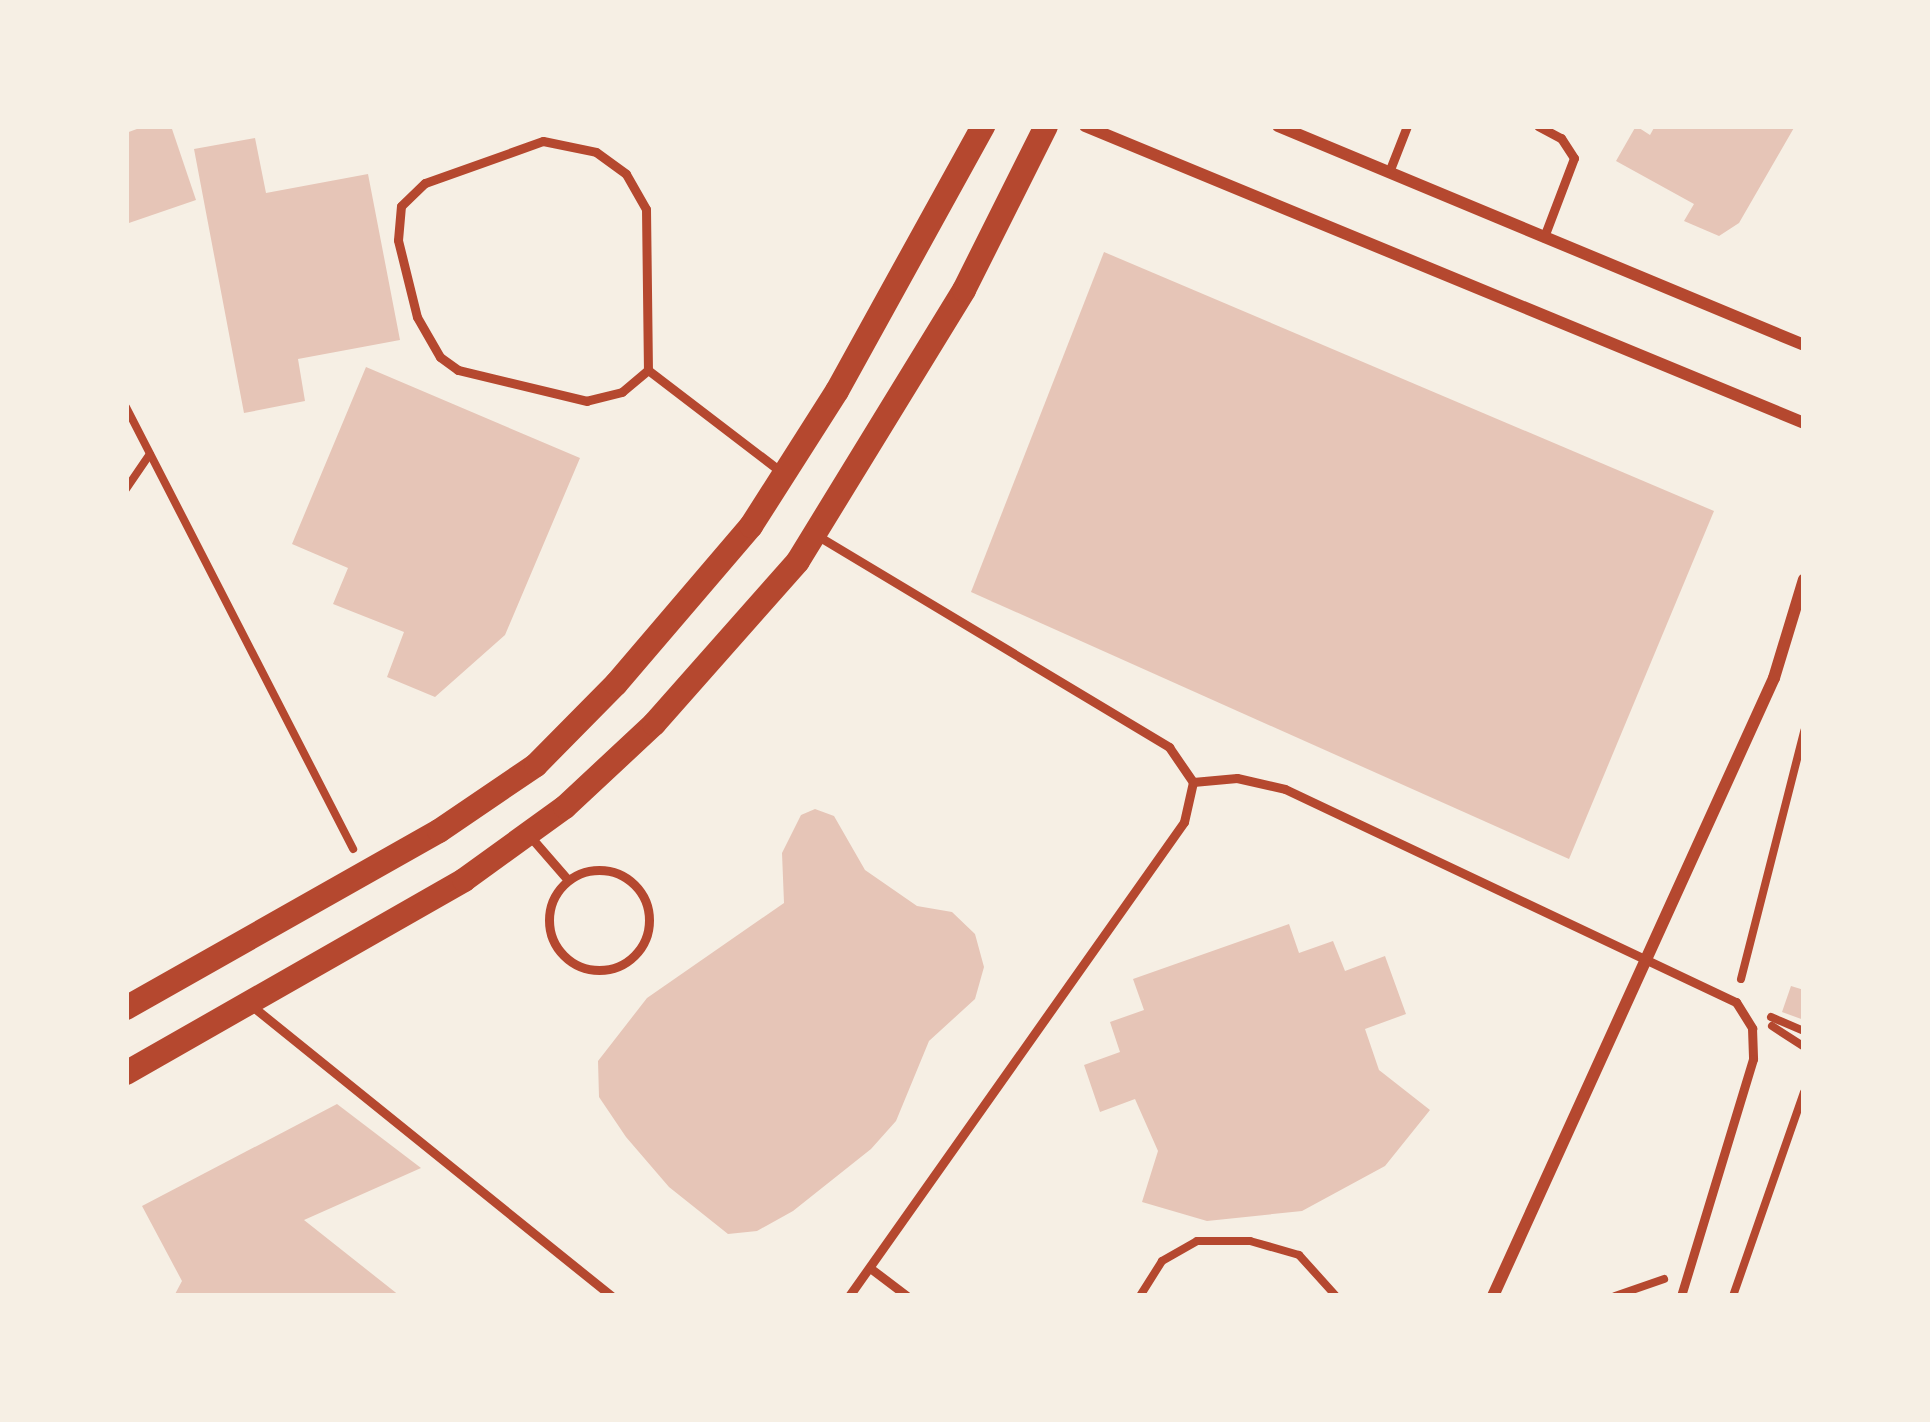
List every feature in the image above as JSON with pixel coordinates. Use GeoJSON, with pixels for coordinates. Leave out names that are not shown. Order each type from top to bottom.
{"type":"FeatureCollection","features":[{"type":"Feature","properties":{"kind":"main road"},"geometry":{"type":"LineString","coordinates":[[128,1001],[365,873],[536,765],[688,608],[784,475],[983,126]]}},
{"type":"Feature","properties":{"kind":"main road"},"geometry":{"type":"LineString","coordinates":[[126,1073],[251,1004],[528,834],[654,724],[814,534],[964,290],[1046,126]]}},
{"type":"Feature","properties":{"kind":"street"},"geometry":{"type":"LineString","coordinates":[[1085,126],[1804,423]]}},
{"type":"Feature","properties":{"kind":"street"},"geometry":{"type":"LineString","coordinates":[[1278,126],[1804,345]]}},
{"type":"Feature","properties":{"kind":"street"},"geometry":{"type":"LineString","coordinates":[[1493,1296],[1774,678],[1804,579]]}},
{"type":"Feature","properties":{"kind":"lane"},"geometry":{"type":"LineString","coordinates":[[1389,172],[1407,126]]}},
{"type":"Feature","properties":{"kind":"lane"},"geometry":{"type":"LineString","coordinates":[[1538,126],[1561,138],[1574,158],[1544,238]]}},
{"type":"Feature","properties":{"kind":"lane"},"geometry":{"type":"LineString","coordinates":[[542,141],[596,152],[626,174],[646,208],[648,370],[622,392],[587,401],[458,370],[440,357],[417,317],[398,240],[401,206],[425,183],[542,141]]}},
{"type":"Feature","properties":{"kind":"lane"},"geometry":{"type":"LineString","coordinates":[[648,370],[784,475]]}},
{"type":"Feature","properties":{"kind":"lane"},"geometry":{"type":"LineString","coordinates":[[814,534],[1169,747],[1193,782],[1184,822],[848,1296]]}},
{"type":"Feature","properties":{"kind":"lane"},"geometry":{"type":"LineString","coordinates":[[1193,782],[1237,778],[1285,789],[1649,955],[1736,1002],[1752,1028],[1753,1059],[1681,1296]]}},
{"type":"Feature","properties":{"kind":"lane"},"geometry":{"type":"LineString","coordinates":[[528,834],[568,880]]}},
{"type":"Feature","properties":{"kind":"lane"},"geometry":{"type":"LineString","coordinates":[[596,869],[637,886],[649,914],[636,955],[594,970],[557,948],[551,904],[568,880],[596,869]]}},
{"type":"Feature","properties":{"kind":"lane"},"geometry":{"type":"LineString","coordinates":[[251,1004],[612,1296]]}},
{"type":"Feature","properties":{"kind":"lane"},"geometry":{"type":"LineString","coordinates":[[870,1268],[907,1296]]}},
{"type":"Feature","properties":{"kind":"path"},"geometry":{"type":"LineString","coordinates":[[126,407],[365,873]]}},
{"type":"Feature","properties":{"kind":"path"},"geometry":{"type":"LineString","coordinates":[[126,489],[150,454]]}},
{"type":"Feature","properties":{"kind":"path"},"geometry":{"type":"LineString","coordinates":[[1736,1002],[1804,731]]}},
{"type":"Feature","properties":{"kind":"path"},"geometry":{"type":"LineString","coordinates":[[1733,1296],[1783,1135],[1804,1092]]}},
{"type":"Feature","properties":{"kind":"path"},"geometry":{"type":"LineString","coordinates":[[1140,1296],[1162,1261],[1197,1241],[1250,1241],[1299,1256],[1336,1296]]}},
{"type":"Feature","properties":{"kind":"path"},"geometry":{"type":"LineString","coordinates":[[1615,1296],[1662,1278]]}},
{"type":"Feature","properties":{"kind":"building"},"geometry":{"type":"Polygon","coordinates":[[[145,126],[171,126],[196,200],[126,224],[126,133],[145,126]]]}},
{"type":"Feature","properties":{"kind":"building"},"geometry":{"type":"Polygon","coordinates":[[[1636,126],[1650,135],[1655,126],[1795,126],[1739,223],[1719,236],[1684,221],[1694,204],[1616,161],[1636,126]]]}},
{"type":"Feature","properties":{"kind":"building"},"geometry":{"type":"Polygon","coordinates":[[[255,138],[266,193],[368,174],[400,340],[298,359],[305,401],[244,413],[194,149],[255,138]]]}},
{"type":"Feature","properties":{"kind":"building"},"geometry":{"type":"Polygon","coordinates":[[[1104,252],[1714,511],[1569,859],[971,592],[1104,252]]]}},
{"type":"Feature","properties":{"kind":"building"},"geometry":{"type":"Polygon","coordinates":[[[366,367],[580,458],[505,635],[435,697],[387,677],[404,632],[333,604],[348,568],[292,544],[366,367]]]}},
{"type":"Feature","properties":{"kind":"building"},"geometry":{"type":"Polygon","coordinates":[[[815,809],[834,816],[865,870],[917,906],[952,912],[975,934],[984,967],[975,999],[929,1041],[896,1121],[871,1149],[793,1211],[757,1231],[728,1234],[669,1187],[626,1137],[599,1097],[598,1061],[647,998],[784,903],[782,853],[801,815],[815,809]]]}},
{"type":"Feature","properties":{"kind":"building"},"geometry":{"type":"Polygon","coordinates":[[[1289,924],[1299,953],[1333,941],[1345,971],[1385,956],[1406,1014],[1365,1029],[1379,1070],[1430,1110],[1385,1166],[1302,1211],[1207,1221],[1142,1202],[1158,1151],[1135,1099],[1100,1112],[1084,1065],[1120,1052],[1110,1022],[1144,1010],[1133,979],[1289,924]]]}},
{"type":"Feature","properties":{"kind":"building"},"geometry":{"type":"Polygon","coordinates":[[[1791,986],[1804,990],[1804,1020],[1782,1012],[1791,986]]]}},
{"type":"Feature","properties":{"kind":"building"},"geometry":{"type":"Polygon","coordinates":[[[337,1104],[421,1168],[304,1220],[400,1296],[174,1296],[182,1281],[142,1206],[337,1104]]]}}]}
